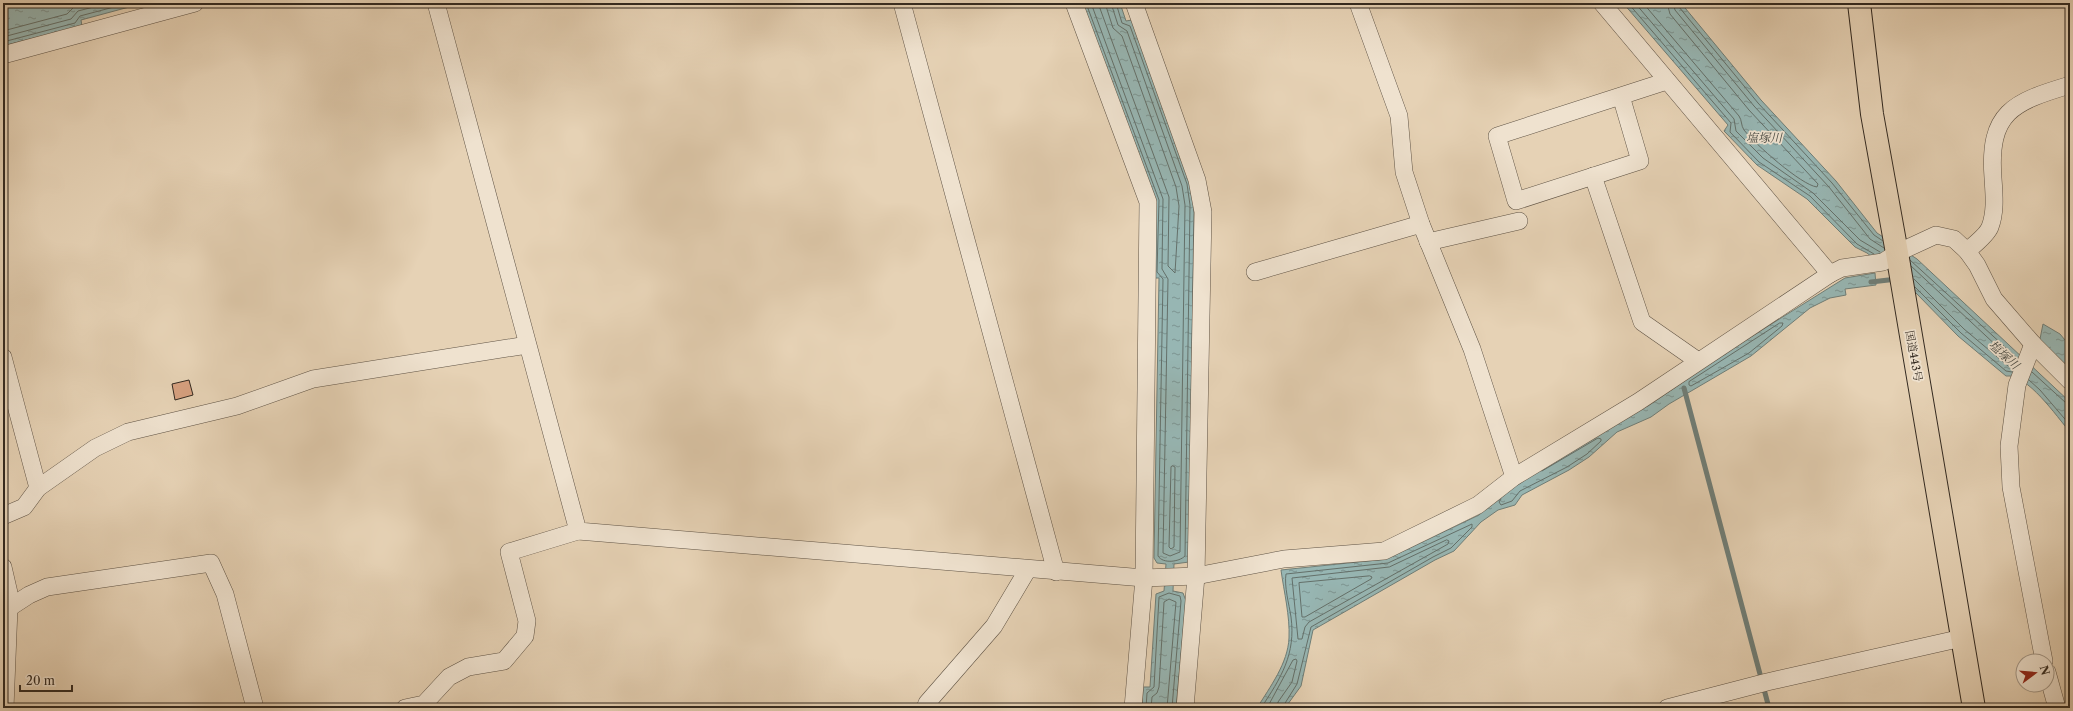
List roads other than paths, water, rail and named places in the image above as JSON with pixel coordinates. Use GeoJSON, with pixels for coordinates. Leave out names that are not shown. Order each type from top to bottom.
{"type":"FeatureCollection","features":[{"type":"Feature","properties":{"kind":"highway","name":"国道443号"},"geometry":{"type":"LineString","coordinates":[[1859,3],[1872,114],[1897,252],[1974,708]]}},
{"type":"Feature","properties":{"kind":"street"},"geometry":{"type":"LineString","coordinates":[[3,55],[195,3]]}},
{"type":"Feature","properties":{"kind":"street"},"geometry":{"type":"LineString","coordinates":[[436,3],[578,531]]}},
{"type":"Feature","properties":{"kind":"street"},"geometry":{"type":"LineString","coordinates":[[902,3],[1056,572]]}},
{"type":"Feature","properties":{"kind":"street"},"geometry":{"type":"LineString","coordinates":[[1074,3],[1148,202],[1144,578],[1133,708]]}},
{"type":"Feature","properties":{"kind":"street"},"geometry":{"type":"LineString","coordinates":[[1134,3],[1197,180],[1203,212],[1196,576],[1185,708]]}},
{"type":"Feature","properties":{"kind":"street"},"geometry":{"type":"LineString","coordinates":[[1358,3],[1399,116],[1404,172],[1421,224],[1472,349],[1514,477]]}},
{"type":"Feature","properties":{"kind":"street"},"geometry":{"type":"LineString","coordinates":[[1602,3],[1667,81],[1836,271]]}},
{"type":"Feature","properties":{"kind":"street"},"geometry":{"type":"LineString","coordinates":[[1621,96],[1640,161],[1516,201],[1497,136],[1667,81]]}},
{"type":"Feature","properties":{"kind":"street"},"geometry":{"type":"LineString","coordinates":[[1967,251],[1990,228],[1995,207],[1992,172],[1993,139],[2002,119],[2015,106],[2034,96],[2070,85]]}},
{"type":"Feature","properties":{"kind":"street"},"geometry":{"type":"LineString","coordinates":[[1593,176],[1642,322],[1698,362]]}},
{"type":"Feature","properties":{"kind":"street"},"geometry":{"type":"LineString","coordinates":[[1428,242],[1519,221]]}},
{"type":"Feature","properties":{"kind":"street"},"geometry":{"type":"LineString","coordinates":[[1256,272],[1421,224]]}},
{"type":"Feature","properties":{"kind":"street"},"geometry":{"type":"LineString","coordinates":[[405,708],[424,704],[449,677],[468,667],[504,660],[515,650],[525,636],[527,621],[509,552],[578,531],[1056,572],[1144,578],[1196,576],[1284,558],[1384,551],[1478,505],[1514,477],[1638,402],[1836,271],[1883,262],[1897,252],[1936,235],[1954,239],[1967,251],[1977,265],[1994,299],[2031,347],[2070,381]]}},
{"type":"Feature","properties":{"kind":"street"},"geometry":{"type":"LineString","coordinates":[[3,516],[24,508],[38,488],[95,448],[128,432],[237,406],[313,379],[527,345]]}},
{"type":"Feature","properties":{"kind":"street"},"geometry":{"type":"LineString","coordinates":[[2031,347],[2016,385],[2009,446],[2011,487],[2042,653]]}},
{"type":"Feature","properties":{"kind":"street"},"geometry":{"type":"LineString","coordinates":[[3,358],[38,488]]}},
{"type":"Feature","properties":{"kind":"street"},"geometry":{"type":"LineString","coordinates":[[7,617],[29,596],[47,587],[210,563],[225,594],[254,704]]}},
{"type":"Feature","properties":{"kind":"street"},"geometry":{"type":"LineString","coordinates":[[3,567],[9,593],[5,708]]}},
{"type":"Feature","properties":{"kind":"street"},"geometry":{"type":"LineString","coordinates":[[925,708],[927,703],[994,626],[1028,569]]}},
{"type":"Feature","properties":{"kind":"street"},"geometry":{"type":"LineString","coordinates":[[1667,708],[1767,682],[1962,638]]}},
{"type":"Feature","properties":{"kind":"street"},"geometry":{"type":"LineString","coordinates":[[2053,693],[2057,708]]}},
{"type":"Feature","properties":{"kind":"water"},"geometry":{"type":"Polygon","coordinates":[[[16,3],[144,3],[81,20],[82,26],[3,46],[3,7],[16,3]]]}},
{"type":"Feature","properties":{"kind":"water"},"geometry":{"type":"Polygon","coordinates":[[[1082,3],[1120,3],[1126,21],[1132,20],[1191,184],[1194,205],[1189,562],[1174,564],[1173,591],[1183,593],[1186,601],[1176,708],[1142,708],[1143,687],[1150,687],[1156,594],[1164,591],[1166,564],[1157,563],[1154,558],[1159,278],[1153,278],[1155,202],[1082,3]]]}},
{"type":"Feature","properties":{"kind":"water","name":"塩塚川"},"geometry":{"type":"Polygon","coordinates":[[[1623,3],[1681,3],[1761,100],[1836,181],[1877,233],[1917,259],[2070,402],[2070,432],[2050,407],[2032,388],[2023,381],[2014,377],[2006,376],[1958,336],[1916,293],[1867,253],[1855,247],[1807,199],[1757,165],[1724,131],[1728,125],[1623,3]]]}},
{"type":"Feature","properties":{"kind":"water"},"geometry":{"type":"Polygon","coordinates":[[[1875,273],[1876,285],[1845,289],[1846,295],[1830,298],[1810,308],[1751,356],[1669,404],[1651,417],[1617,432],[1589,457],[1569,470],[1522,495],[1515,505],[1498,510],[1481,522],[1454,551],[1435,560],[1313,630],[1301,686],[1285,708],[1257,708],[1278,674],[1288,647],[1289,621],[1281,570],[1387,559],[1479,515],[1493,503],[1503,490],[1633,412],[1648,406],[1725,353],[1845,278],[1875,273]]]}},
{"type":"Feature","properties":{"kind":"water"},"geometry":{"type":"Polygon","coordinates":[[[2043,324],[2060,334],[2070,346],[2070,372],[2039,344],[2043,324]]]}},
{"type":"Feature","properties":{"kind":"waterway"},"geometry":{"type":"LineString","coordinates":[[1871,282],[1897,279]]}},
{"type":"Feature","properties":{"kind":"waterway"},"geometry":{"type":"LineString","coordinates":[[1684,388],[1769,708]]}}]}
